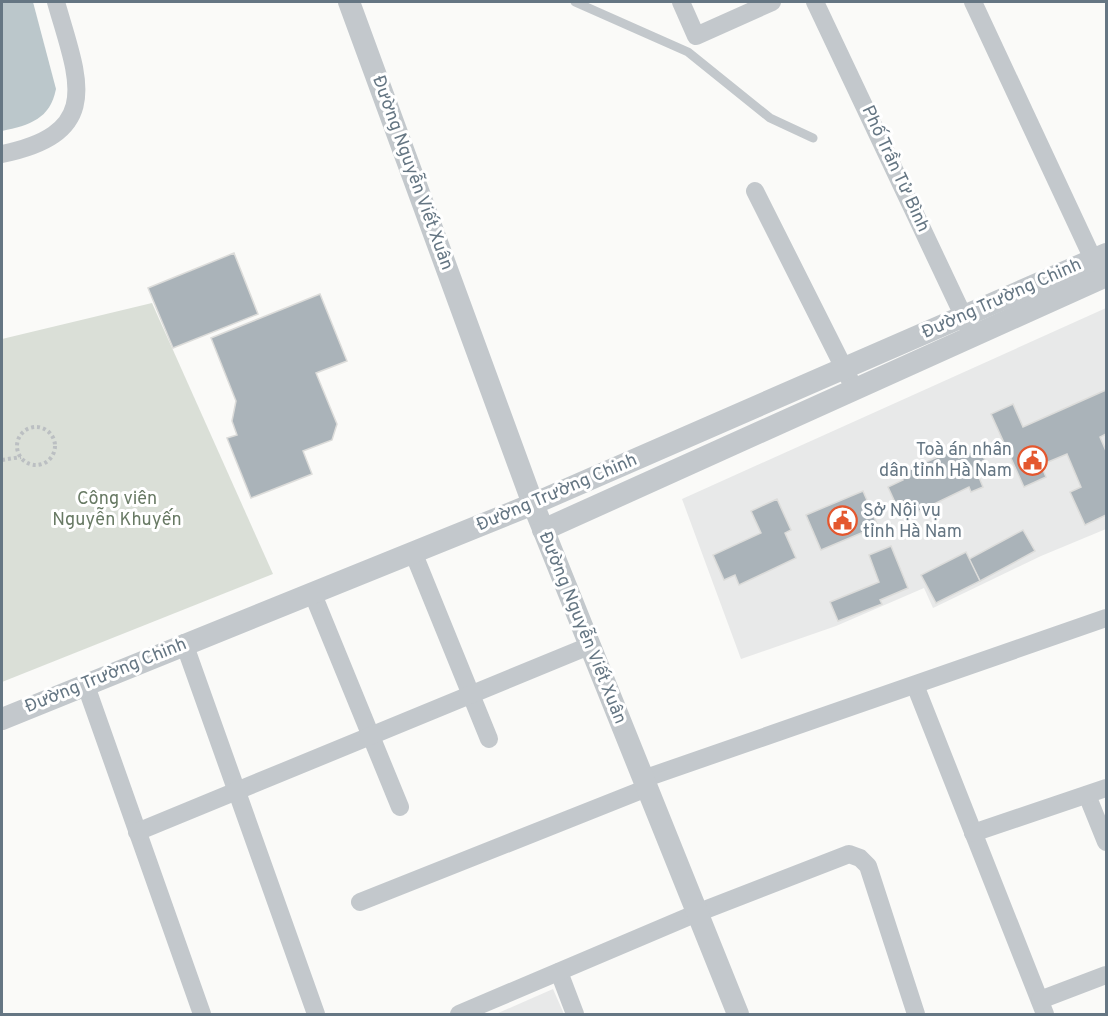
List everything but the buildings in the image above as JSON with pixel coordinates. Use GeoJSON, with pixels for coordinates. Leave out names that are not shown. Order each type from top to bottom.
{"type":"FeatureCollection","features":[{"type":"Feature","properties":{"kind":"street"},"geometry":{"type":"LineString","coordinates":[[2,154],[31,148],[50,139],[64,126],[74,108],[78,88],[75,68],[56,2]]}},
{"type":"Feature","properties":{"kind":"street","name":"Đường Nguyễn Viết Xuân"},"geometry":{"type":"LineString","coordinates":[[349,2],[533,504],[738,1014]]}},
{"type":"Feature","properties":{"kind":"street"},"geometry":{"type":"LineString","coordinates":[[681,2],[696,36],[772,2]]}},
{"type":"Feature","properties":{"kind":"street","name":"Phố Trần Tử Bình"},"geometry":{"type":"LineString","coordinates":[[816,2],[968,326]]}},
{"type":"Feature","properties":{"kind":"street"},"geometry":{"type":"LineString","coordinates":[[973,2],[1102,267]]}},
{"type":"Feature","properties":{"kind":"street"},"geometry":{"type":"LineString","coordinates":[[754,191],[855,390]]}},
{"type":"Feature","properties":{"kind":"street","name":"Đường Trường Chinh"},"geometry":{"type":"LineString","coordinates":[[2,719],[85,683],[533,504],[844,368],[968,326],[1102,267]]}},
{"type":"Feature","properties":{"kind":"street","name":"Đường Trường Chinh"},"geometry":{"type":"LineString","coordinates":[[543,530],[855,390],[968,326]]}},
{"type":"Feature","properties":{"kind":"street"},"geometry":{"type":"LineString","coordinates":[[693,434],[703,458]]}},
{"type":"Feature","properties":{"kind":"street"},"geometry":{"type":"LineString","coordinates":[[413,552],[489,739]]}},
{"type":"Feature","properties":{"kind":"street"},"geometry":{"type":"LineString","coordinates":[[312,592],[400,807]]}},
{"type":"Feature","properties":{"kind":"street"},"geometry":{"type":"LineString","coordinates":[[360,902],[645,784],[915,685],[1107,618]]}},
{"type":"Feature","properties":{"kind":"street"},"geometry":{"type":"LineString","coordinates":[[184,644],[316,1014]]}},
{"type":"Feature","properties":{"kind":"street"},"geometry":{"type":"LineString","coordinates":[[137,832],[590,646]]}},
{"type":"Feature","properties":{"kind":"street"},"geometry":{"type":"LineString","coordinates":[[85,683],[202,1014]]}},
{"type":"Feature","properties":{"kind":"street"},"geometry":{"type":"LineString","coordinates":[[915,685],[1042,1007],[1107,975]]}},
{"type":"Feature","properties":{"kind":"street"},"geometry":{"type":"LineString","coordinates":[[973,832],[1107,788]]}},
{"type":"Feature","properties":{"kind":"street"},"geometry":{"type":"LineString","coordinates":[[1087,795],[1107,842]]}},
{"type":"Feature","properties":{"kind":"street"},"geometry":{"type":"LineString","coordinates":[[459,1014],[697,912],[849,854],[860,858],[868,866],[916,1014]]}},
{"type":"Feature","properties":{"kind":"street"},"geometry":{"type":"LineString","coordinates":[[559,972],[575,1014]]}},
{"type":"Feature","properties":{"kind":"lane"},"geometry":{"type":"LineString","coordinates":[[575,2],[688,52],[770,118],[813,138]]}},
{"type":"Feature","properties":{"kind":"lane"},"geometry":{"type":"LineString","coordinates":[[688,52],[696,36]]}},
{"type":"Feature","properties":{"kind":"path"},"geometry":{"type":"LineString","coordinates":[[2,460],[21,457],[30,464],[47,461],[52,456],[55,444],[50,433],[39,427],[26,429],[21,433],[17,445],[21,457]]}},
{"type":"Feature","properties":{"kind":"shaded area"},"geometry":{"type":"Polygon","coordinates":[[[2,2],[33,2],[56,89],[44,114],[30,123],[2,131],[2,2]]]}},
{"type":"Feature","properties":{"kind":"shaded area"},"geometry":{"type":"Polygon","coordinates":[[[1106,308],[1106,529],[1041,556],[933,608],[924,588],[836,626],[741,659],[682,499],[1106,308]]]}},
{"type":"Feature","properties":{"kind":"shaded area"},"geometry":{"type":"Polygon","coordinates":[[[553,989],[564,1014],[496,1014],[553,989]]]}},
{"type":"Feature","properties":{"kind":"green space","name":"Công viên Nguyễn Khuyến"},"geometry":{"type":"Polygon","coordinates":[[[152,303],[273,574],[2,682],[2,339],[152,303]]]}},
{"type":"Feature","properties":{"kind":"place","name":"Toà án nhân dân tỉnh Hà Nam"},"geometry":{"type":"Point","coordinates":[1033,460]}},
{"type":"Feature","properties":{"kind":"place","name":"Sở Nội vụ tỉnh Hà Nam"},"geometry":{"type":"Point","coordinates":[842,521]}}]}
